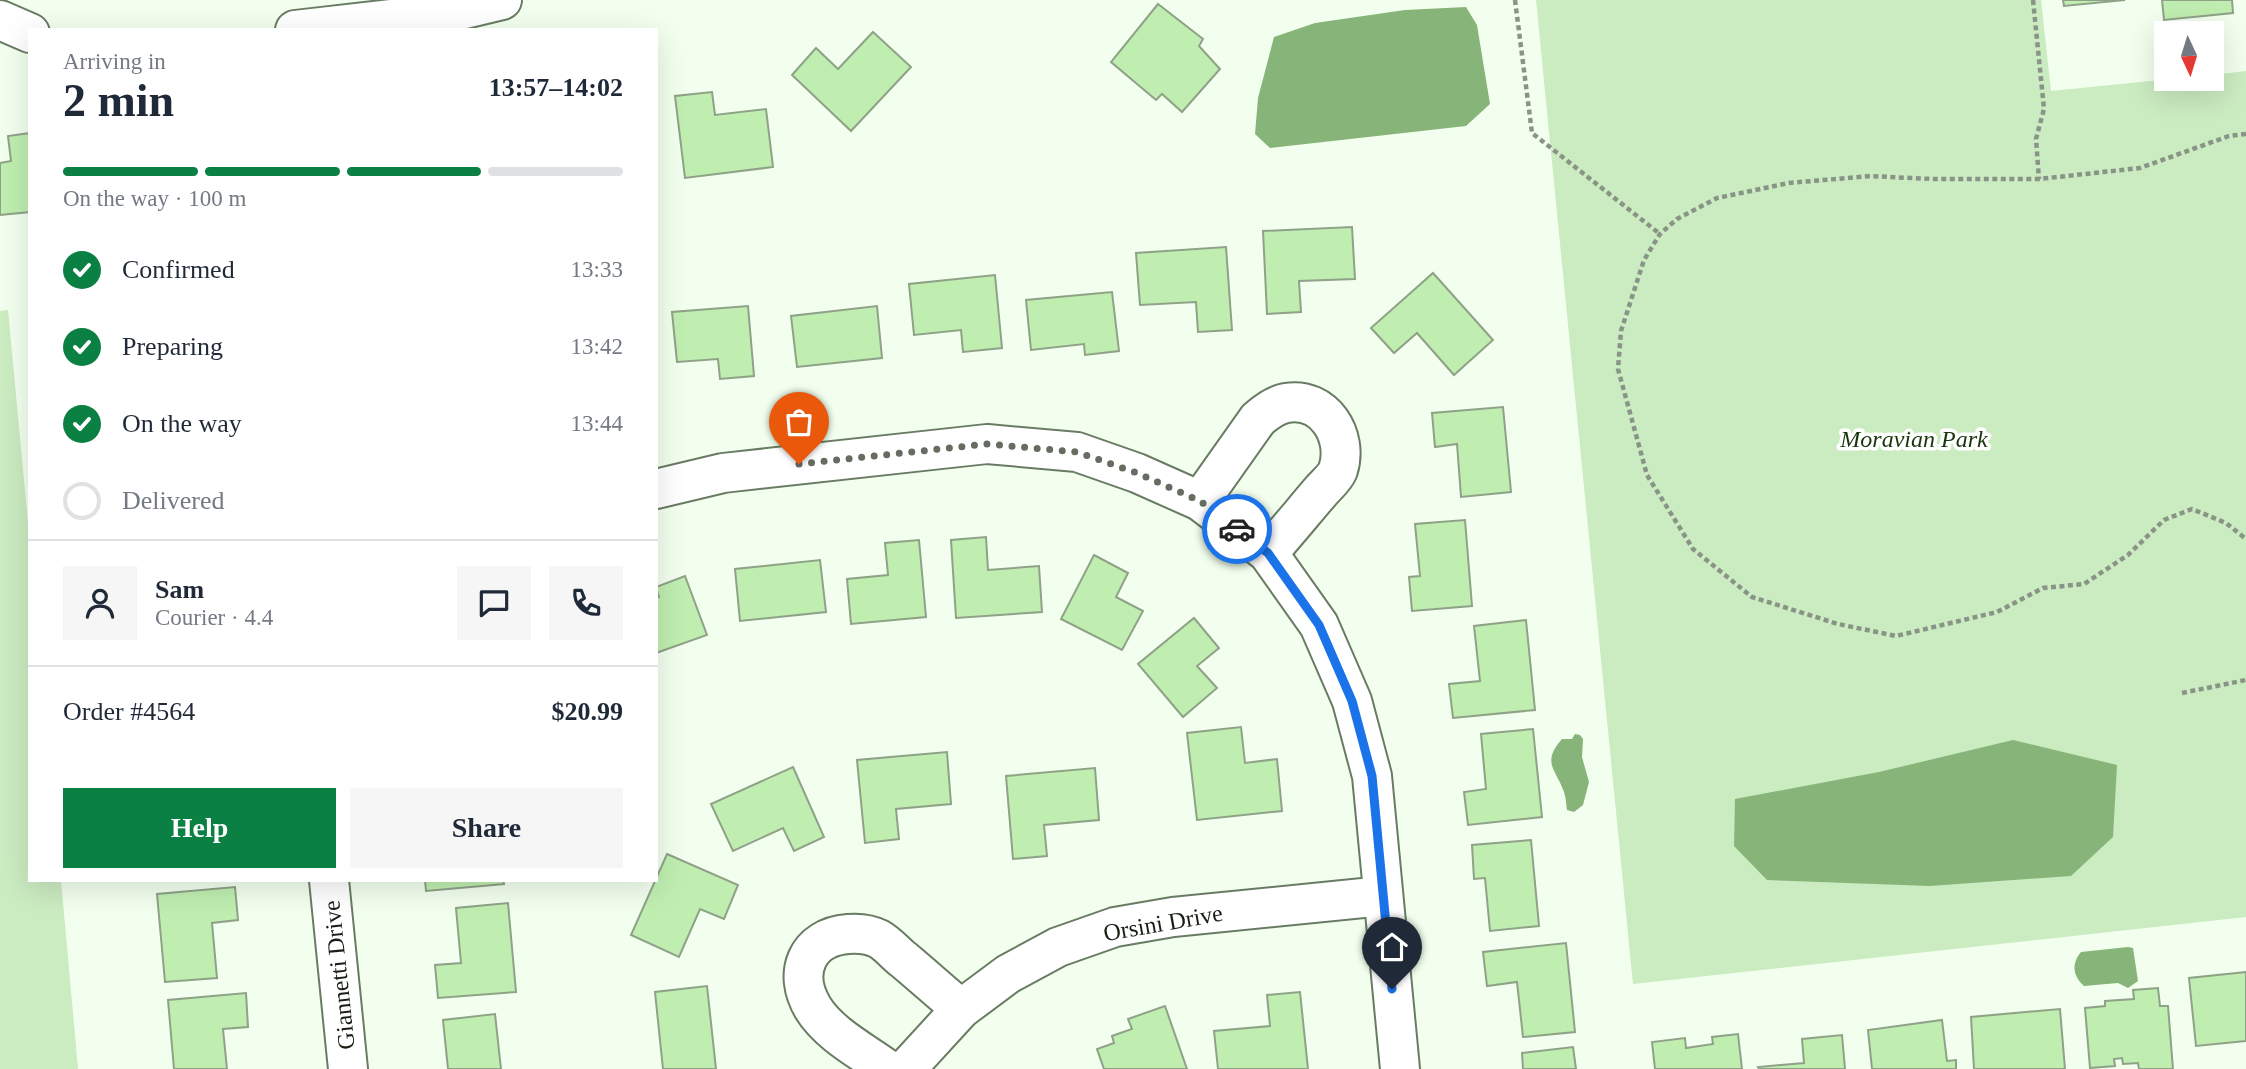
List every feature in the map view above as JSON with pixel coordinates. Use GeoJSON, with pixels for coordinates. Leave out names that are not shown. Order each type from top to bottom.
{"type":"FeatureCollection","features":[{"type":"Feature","properties":{"kind":"street"},"geometry":{"type":"LineString","coordinates":[[312,28],[452,12],[502,0]]}},
{"type":"Feature","properties":{"kind":"street"},"geometry":{"type":"LineString","coordinates":[[0,20],[28,32]]}},
{"type":"Feature","properties":{"kind":"street"},"geometry":{"type":"LineString","coordinates":[[1200,501],[1264,414],[1284,403],[1301,402],[1318,408],[1330,419],[1337,433],[1340,452],[1337,472],[1268,553]]}},
{"type":"Feature","properties":{"kind":"street"},"geometry":{"type":"LineString","coordinates":[[658,489],[723,473],[987,444],[1077,452],[1137,473],[1200,501],[1268,553],[1319,625],[1352,701],[1372,776],[1400,1069]]}},
{"type":"Feature","properties":{"kind":"street","name":"Giannetti Drive"},"geometry":{"type":"LineString","coordinates":[[329,882],[348,1069]]}},
{"type":"Feature","properties":{"kind":"street","name":"Orsini Drive"},"geometry":{"type":"LineString","coordinates":[[906,1069],[961,1009],[1008,974],[1058,947],[1115,927],[1173,917],[1383,896]]}},
{"type":"Feature","properties":{"kind":"street"},"geometry":{"type":"LineString","coordinates":[[887,1069],[825,1024],[812,1006],[805,985],[804,967],[811,950],[825,940],[843,934],[862,933],[879,939],[961,1009]]}},
{"type":"Feature","properties":{"kind":"path"},"geometry":{"type":"LineString","coordinates":[[1515,0],[1532,133],[1660,233]]}},
{"type":"Feature","properties":{"kind":"path"},"geometry":{"type":"LineString","coordinates":[[2034,0],[2044,109],[2036,139],[2039,179]]}},
{"type":"Feature","properties":{"kind":"path"},"geometry":{"type":"LineString","coordinates":[[2246,134],[2229,136],[2140,168],[2039,179],[1870,176],[1789,183],[1717,198],[1677,219],[1660,233],[1644,260],[1621,331],[1618,369],[1647,475],[1693,549],[1752,597],[1838,624],[1896,636],[1997,612],[2043,588],[2084,584],[2128,555],[2164,520],[2192,509],[2226,523],[2246,539]]}},
{"type":"Feature","properties":{"kind":"path"},"geometry":{"type":"LineString","coordinates":[[2182,693],[2246,680]]}},
{"type":"Feature","properties":{"kind":"green space","name":"Moravian Park"},"geometry":{"type":"Polygon","coordinates":[[[1536,0],[2041,0],[2051,91],[2154,81],[2154,91],[2224,91],[2224,74],[2246,71],[2246,917],[1633,984],[1536,0]]]}},
{"type":"Feature","properties":{"kind":"green space"},"geometry":{"type":"Polygon","coordinates":[[[8,310],[28,523],[28,882],[61,882],[78,1069],[0,1069],[0,311],[8,310]]]}},
{"type":"Feature","properties":{"kind":"shaded area"},"geometry":{"type":"Polygon","coordinates":[[[1466,7],[1477,25],[1490,104],[1466,126],[1270,148],[1255,134],[1258,98],[1274,37],[1315,23],[1405,10],[1466,7]]]}},
{"type":"Feature","properties":{"kind":"shaded area"},"geometry":{"type":"Polygon","coordinates":[[[1575,734],[1583,739],[1582,757],[1589,782],[1583,805],[1574,812],[1567,810],[1564,792],[1551,760],[1562,739],[1572,739],[1575,734]]]}},
{"type":"Feature","properties":{"kind":"shaded area"},"geometry":{"type":"Polygon","coordinates":[[[2013,740],[2117,765],[2113,837],[2071,876],[1930,886],[1767,880],[1734,846],[1735,799],[1879,772],[2013,740]]]}},
{"type":"Feature","properties":{"kind":"shaded area"},"geometry":{"type":"Polygon","coordinates":[[[2133,948],[2138,981],[2128,988],[2118,983],[2084,986],[2077,978],[2075,965],[2081,952],[2133,948]]]}},
{"type":"Feature","properties":{"kind":"building"},"geometry":{"type":"Polygon","coordinates":[[[2063,0],[2125,0],[2064,6],[2063,0]]]}},
{"type":"Feature","properties":{"kind":"building"},"geometry":{"type":"Polygon","coordinates":[[[2162,0],[2232,0],[2233,13],[2164,20],[2162,0]]]}},
{"type":"Feature","properties":{"kind":"building"},"geometry":{"type":"Polygon","coordinates":[[[1158,4],[1203,39],[1199,46],[1220,69],[1182,112],[1162,94],[1156,100],[1111,62],[1158,4]]]}},
{"type":"Feature","properties":{"kind":"building"},"geometry":{"type":"Polygon","coordinates":[[[873,32],[911,67],[851,131],[792,75],[816,48],[838,69],[873,32]]]}},
{"type":"Feature","properties":{"kind":"building"},"geometry":{"type":"Polygon","coordinates":[[[712,92],[715,115],[766,109],[773,167],[685,178],[675,96],[712,92]]]}},
{"type":"Feature","properties":{"kind":"building"},"geometry":{"type":"Polygon","coordinates":[[[28,133],[28,212],[0,215],[0,163],[11,161],[8,136],[28,133]]]}},
{"type":"Feature","properties":{"kind":"building"},"geometry":{"type":"Polygon","coordinates":[[[1352,227],[1355,279],[1299,281],[1301,312],[1267,314],[1263,231],[1352,227]]]}},
{"type":"Feature","properties":{"kind":"building"},"geometry":{"type":"Polygon","coordinates":[[[1226,247],[1232,330],[1198,332],[1196,302],[1140,305],[1136,253],[1226,247]]]}},
{"type":"Feature","properties":{"kind":"building"},"geometry":{"type":"Polygon","coordinates":[[[1433,273],[1493,340],[1454,375],[1417,333],[1394,353],[1371,328],[1433,273]]]}},
{"type":"Feature","properties":{"kind":"building"},"geometry":{"type":"Polygon","coordinates":[[[995,275],[1002,348],[963,352],[961,330],[914,335],[909,284],[995,275]]]}},
{"type":"Feature","properties":{"kind":"building"},"geometry":{"type":"Polygon","coordinates":[[[1112,292],[1119,351],[1085,355],[1084,344],[1031,350],[1026,300],[1112,292]]]}},
{"type":"Feature","properties":{"kind":"building"},"geometry":{"type":"Polygon","coordinates":[[[748,306],[754,376],[720,379],[718,359],[677,362],[672,312],[748,306]]]}},
{"type":"Feature","properties":{"kind":"building"},"geometry":{"type":"Polygon","coordinates":[[[877,306],[882,358],[797,367],[791,316],[877,306]]]}},
{"type":"Feature","properties":{"kind":"building"},"geometry":{"type":"Polygon","coordinates":[[[1503,407],[1511,492],[1461,497],[1457,444],[1435,447],[1432,413],[1503,407]]]}},
{"type":"Feature","properties":{"kind":"building"},"geometry":{"type":"Polygon","coordinates":[[[1465,520],[1472,606],[1412,611],[1409,577],[1420,576],[1415,524],[1465,520]]]}},
{"type":"Feature","properties":{"kind":"building"},"geometry":{"type":"Polygon","coordinates":[[[986,537],[988,570],[1039,566],[1042,612],[956,618],[951,540],[986,537]]]}},
{"type":"Feature","properties":{"kind":"building"},"geometry":{"type":"Polygon","coordinates":[[[919,540],[926,617],[851,624],[847,579],[888,575],[885,543],[919,540]]]}},
{"type":"Feature","properties":{"kind":"building"},"geometry":{"type":"Polygon","coordinates":[[[1094,555],[1128,573],[1116,597],[1143,611],[1122,650],[1061,619],[1094,555]]]}},
{"type":"Feature","properties":{"kind":"building"},"geometry":{"type":"Polygon","coordinates":[[[820,560],[826,612],[740,621],[735,569],[820,560]]]}},
{"type":"Feature","properties":{"kind":"building"},"geometry":{"type":"Polygon","coordinates":[[[685,576],[707,635],[658,652],[658,586],[685,576]]]}},
{"type":"Feature","properties":{"kind":"building"},"geometry":{"type":"Polygon","coordinates":[[[1194,618],[1219,648],[1197,666],[1217,688],[1183,717],[1138,664],[1194,618]]]}},
{"type":"Feature","properties":{"kind":"building"},"geometry":{"type":"Polygon","coordinates":[[[1526,620],[1535,710],[1453,718],[1449,684],[1480,681],[1474,626],[1526,620]]]}},
{"type":"Feature","properties":{"kind":"building"},"geometry":{"type":"Polygon","coordinates":[[[1241,727],[1245,763],[1277,759],[1282,811],[1197,820],[1187,733],[1241,727]]]}},
{"type":"Feature","properties":{"kind":"building"},"geometry":{"type":"Polygon","coordinates":[[[1533,729],[1542,817],[1468,825],[1464,792],[1486,789],[1481,734],[1533,729]]]}},
{"type":"Feature","properties":{"kind":"building"},"geometry":{"type":"Polygon","coordinates":[[[947,752],[951,804],[896,809],[899,839],[865,843],[857,760],[947,752]]]}},
{"type":"Feature","properties":{"kind":"building"},"geometry":{"type":"Polygon","coordinates":[[[793,767],[824,837],[794,851],[783,828],[733,851],[711,804],[793,767]]]}},
{"type":"Feature","properties":{"kind":"building"},"geometry":{"type":"Polygon","coordinates":[[[1095,768],[1099,820],[1044,825],[1047,856],[1013,859],[1006,776],[1095,768]]]}},
{"type":"Feature","properties":{"kind":"building"},"geometry":{"type":"Polygon","coordinates":[[[1531,840],[1539,926],[1490,931],[1485,878],[1474,879],[1472,845],[1531,840]]]}},
{"type":"Feature","properties":{"kind":"building"},"geometry":{"type":"Polygon","coordinates":[[[667,854],[738,885],[724,919],[700,909],[679,957],[631,935],[655,882],[658,882],[658,874],[667,854]]]}},
{"type":"Feature","properties":{"kind":"building"},"geometry":{"type":"Polygon","coordinates":[[[425,882],[504,884],[426,891],[425,882]]]}},
{"type":"Feature","properties":{"kind":"building"},"geometry":{"type":"Polygon","coordinates":[[[235,887],[238,920],[212,923],[217,978],[165,982],[157,894],[235,887]]]}},
{"type":"Feature","properties":{"kind":"building"},"geometry":{"type":"Polygon","coordinates":[[[508,903],[516,992],[438,998],[435,965],[461,963],[456,908],[508,903]]]}},
{"type":"Feature","properties":{"kind":"building"},"geometry":{"type":"Polygon","coordinates":[[[1566,943],[1575,1032],[1523,1037],[1517,982],[1487,986],[1483,952],[1566,943]]]}},
{"type":"Feature","properties":{"kind":"building"},"geometry":{"type":"Polygon","coordinates":[[[2246,972],[2246,1041],[2196,1046],[2189,978],[2246,972]]]}},
{"type":"Feature","properties":{"kind":"building"},"geometry":{"type":"Polygon","coordinates":[[[707,986],[716,1069],[663,1069],[655,992],[707,986]]]}},
{"type":"Feature","properties":{"kind":"building"},"geometry":{"type":"Polygon","coordinates":[[[2158,988],[2160,1006],[2168,1006],[2173,1069],[2139,1069],[2138,1063],[2123,1064],[2122,1058],[2114,1059],[2115,1066],[2090,1068],[2085,1008],[2105,1006],[2105,1001],[2134,999],[2133,990],[2158,988]]]}},
{"type":"Feature","properties":{"kind":"building"},"geometry":{"type":"Polygon","coordinates":[[[1300,992],[1308,1069],[1218,1069],[1214,1031],[1270,1026],[1267,995],[1300,992]]]}},
{"type":"Feature","properties":{"kind":"building"},"geometry":{"type":"Polygon","coordinates":[[[246,993],[248,1027],[223,1029],[227,1069],[174,1069],[168,1000],[246,993]]]}},
{"type":"Feature","properties":{"kind":"building"},"geometry":{"type":"Polygon","coordinates":[[[1165,1006],[1187,1069],[1104,1069],[1097,1049],[1114,1043],[1112,1036],[1132,1029],[1128,1019],[1165,1006]]]}},
{"type":"Feature","properties":{"kind":"building"},"geometry":{"type":"Polygon","coordinates":[[[2060,1009],[2065,1069],[1974,1069],[1971,1017],[2060,1009]]]}},
{"type":"Feature","properties":{"kind":"building"},"geometry":{"type":"Polygon","coordinates":[[[495,1014],[501,1069],[448,1069],[443,1020],[495,1014]]]}},
{"type":"Feature","properties":{"kind":"building"},"geometry":{"type":"Polygon","coordinates":[[[1942,1020],[1947,1061],[1956,1060],[1956,1069],[1872,1069],[1868,1030],[1942,1020]]]}},
{"type":"Feature","properties":{"kind":"building"},"geometry":{"type":"Polygon","coordinates":[[[1738,1034],[1742,1069],[1655,1069],[1652,1042],[1685,1038],[1686,1048],[1713,1044],[1712,1037],[1738,1034]]]}},
{"type":"Feature","properties":{"kind":"building"},"geometry":{"type":"Polygon","coordinates":[[[1842,1035],[1845,1069],[1758,1067],[1804,1063],[1802,1039],[1842,1035]]]}},
{"type":"Feature","properties":{"kind":"building"},"geometry":{"type":"Polygon","coordinates":[[[1573,1047],[1576,1069],[1523,1069],[1522,1053],[1573,1047]]]}},
{"type":"Feature","properties":{"kind":"way so far"},"geometry":{"type":"LineString","coordinates":[[799,464],[987,444],[1077,452],[1137,473],[1200,501],[1237,529]]}},
{"type":"Feature","properties":{"kind":"route"},"geometry":{"type":"LineString","coordinates":[[1237,529],[1268,553],[1319,625],[1352,701],[1372,776],[1392,989]]}}]}
